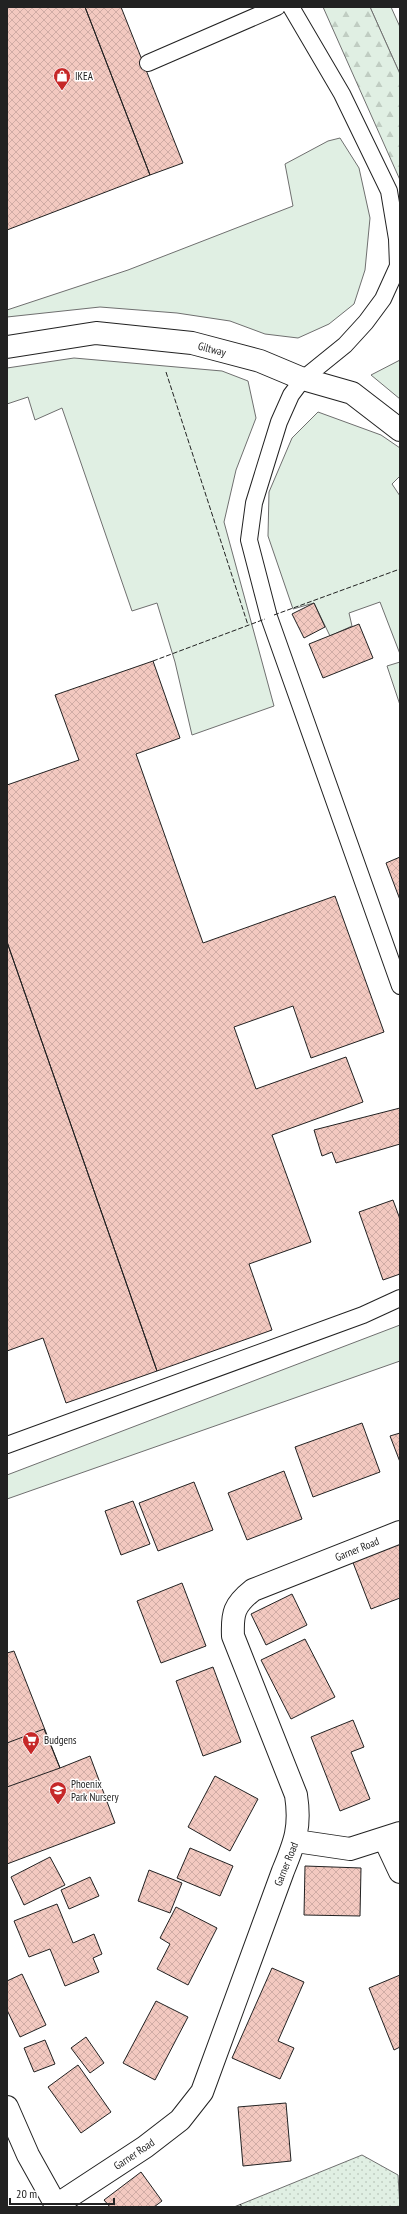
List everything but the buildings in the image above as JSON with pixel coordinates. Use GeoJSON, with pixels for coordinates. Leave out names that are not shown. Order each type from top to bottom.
{"type":"FeatureCollection","features":[{"type":"Feature","properties":{"kind":"street","name":"Giltway"},"geometry":{"type":"LineString","coordinates":[[7,347],[96,333],[192,344],[260,361],[303,379],[352,393],[400,430]]}},
{"type":"Feature","properties":{"kind":"street","name":"Garner Road"},"geometry":{"type":"LineString","coordinates":[[56,2206],[145,2147],[180,2120],[202,2092],[282,1871],[296,1841],[299,1816],[296,1795],[233,1636],[232,1618],[240,1601],[253,1590],[400,1532]]}},
{"type":"Feature","properties":{"kind":"street"},"geometry":{"type":"LineString","coordinates":[[296,1841],[350,1850],[392,1836],[400,1872]]}},
{"type":"Feature","properties":{"kind":"street"},"geometry":{"type":"LineString","coordinates":[[7,2107],[28,2155],[56,2206]]}},
{"type":"Feature","properties":{"kind":"lane"},"geometry":{"type":"LineString","coordinates":[[148,63],[277,7]]}},
{"type":"Feature","properties":{"kind":"lane"},"geometry":{"type":"LineString","coordinates":[[291,7],[342,94],[390,192],[397,238],[398,266],[383,299],[366,322],[345,345],[303,379],[291,394],[279,422],[254,503],[249,540],[269,617],[400,986]]}},
{"type":"Feature","properties":{"kind":"lane"},"geometry":{"type":"LineString","coordinates":[[7,1445],[363,1315],[400,1298]]}},
{"type":"Feature","properties":{"kind":"green space"},"geometry":{"type":"Polygon","coordinates":[[[323,7],[370,7],[400,74],[400,180],[323,7]]]}},
{"type":"Feature","properties":{"kind":"green space"},"geometry":{"type":"Polygon","coordinates":[[[370,7],[391,7],[400,27],[400,74],[370,7]]]}},
{"type":"Feature","properties":{"kind":"green space"},"geometry":{"type":"Polygon","coordinates":[[[340,138],[359,168],[370,218],[365,270],[354,304],[329,324],[298,338],[265,334],[230,321],[177,313],[100,307],[7,317],[7,310],[128,270],[293,206],[285,164],[328,141],[340,138]]]}},
{"type":"Feature","properties":{"kind":"green space"},"geometry":{"type":"Polygon","coordinates":[[[74,358],[222,371],[248,381],[256,418],[236,470],[224,522],[274,706],[192,735],[175,662],[157,603],[132,611],[62,408],[35,420],[28,397],[7,404],[7,368],[74,358]]]}},
{"type":"Feature","properties":{"kind":"green space"},"geometry":{"type":"Polygon","coordinates":[[[400,360],[400,399],[371,375],[400,360]]]}},
{"type":"Feature","properties":{"kind":"green space"},"geometry":{"type":"Polygon","coordinates":[[[318,412],[381,435],[400,448],[400,476],[392,484],[400,496],[400,654],[380,602],[349,613],[352,626],[330,636],[314,603],[293,609],[268,536],[269,492],[292,438],[318,412]]]}},
{"type":"Feature","properties":{"kind":"green space"},"geometry":{"type":"Polygon","coordinates":[[[400,662],[400,705],[387,666],[400,662]]]}},
{"type":"Feature","properties":{"kind":"green space"},"geometry":{"type":"Polygon","coordinates":[[[400,1325],[400,1361],[7,1499],[7,1475],[400,1325]]]}},
{"type":"Feature","properties":{"kind":"green space"},"geometry":{"type":"Polygon","coordinates":[[[362,2155],[398,2175],[400,2207],[234,2207],[362,2155]]]}},
{"type":"Feature","properties":{"kind":"fence"},"geometry":{"type":"LineString","coordinates":[[166,372],[248,625]]}},
{"type":"Feature","properties":{"kind":"fence"},"geometry":{"type":"LineString","coordinates":[[274,615],[400,569]]}},
{"type":"Feature","properties":{"kind":"fence"},"geometry":{"type":"LineString","coordinates":[[153,661],[265,619]]}},
{"type":"Feature","properties":{"kind":"place","name":"IKEA"},"geometry":{"type":"Point","coordinates":[62,91]}},
{"type":"Feature","properties":{"kind":"place","name":"Budgens"},"geometry":{"type":"Point","coordinates":[31,1755]}},
{"type":"Feature","properties":{"kind":"place","name":"Phoenix Park Nursery"},"geometry":{"type":"Point","coordinates":[58,1805]}}]}
